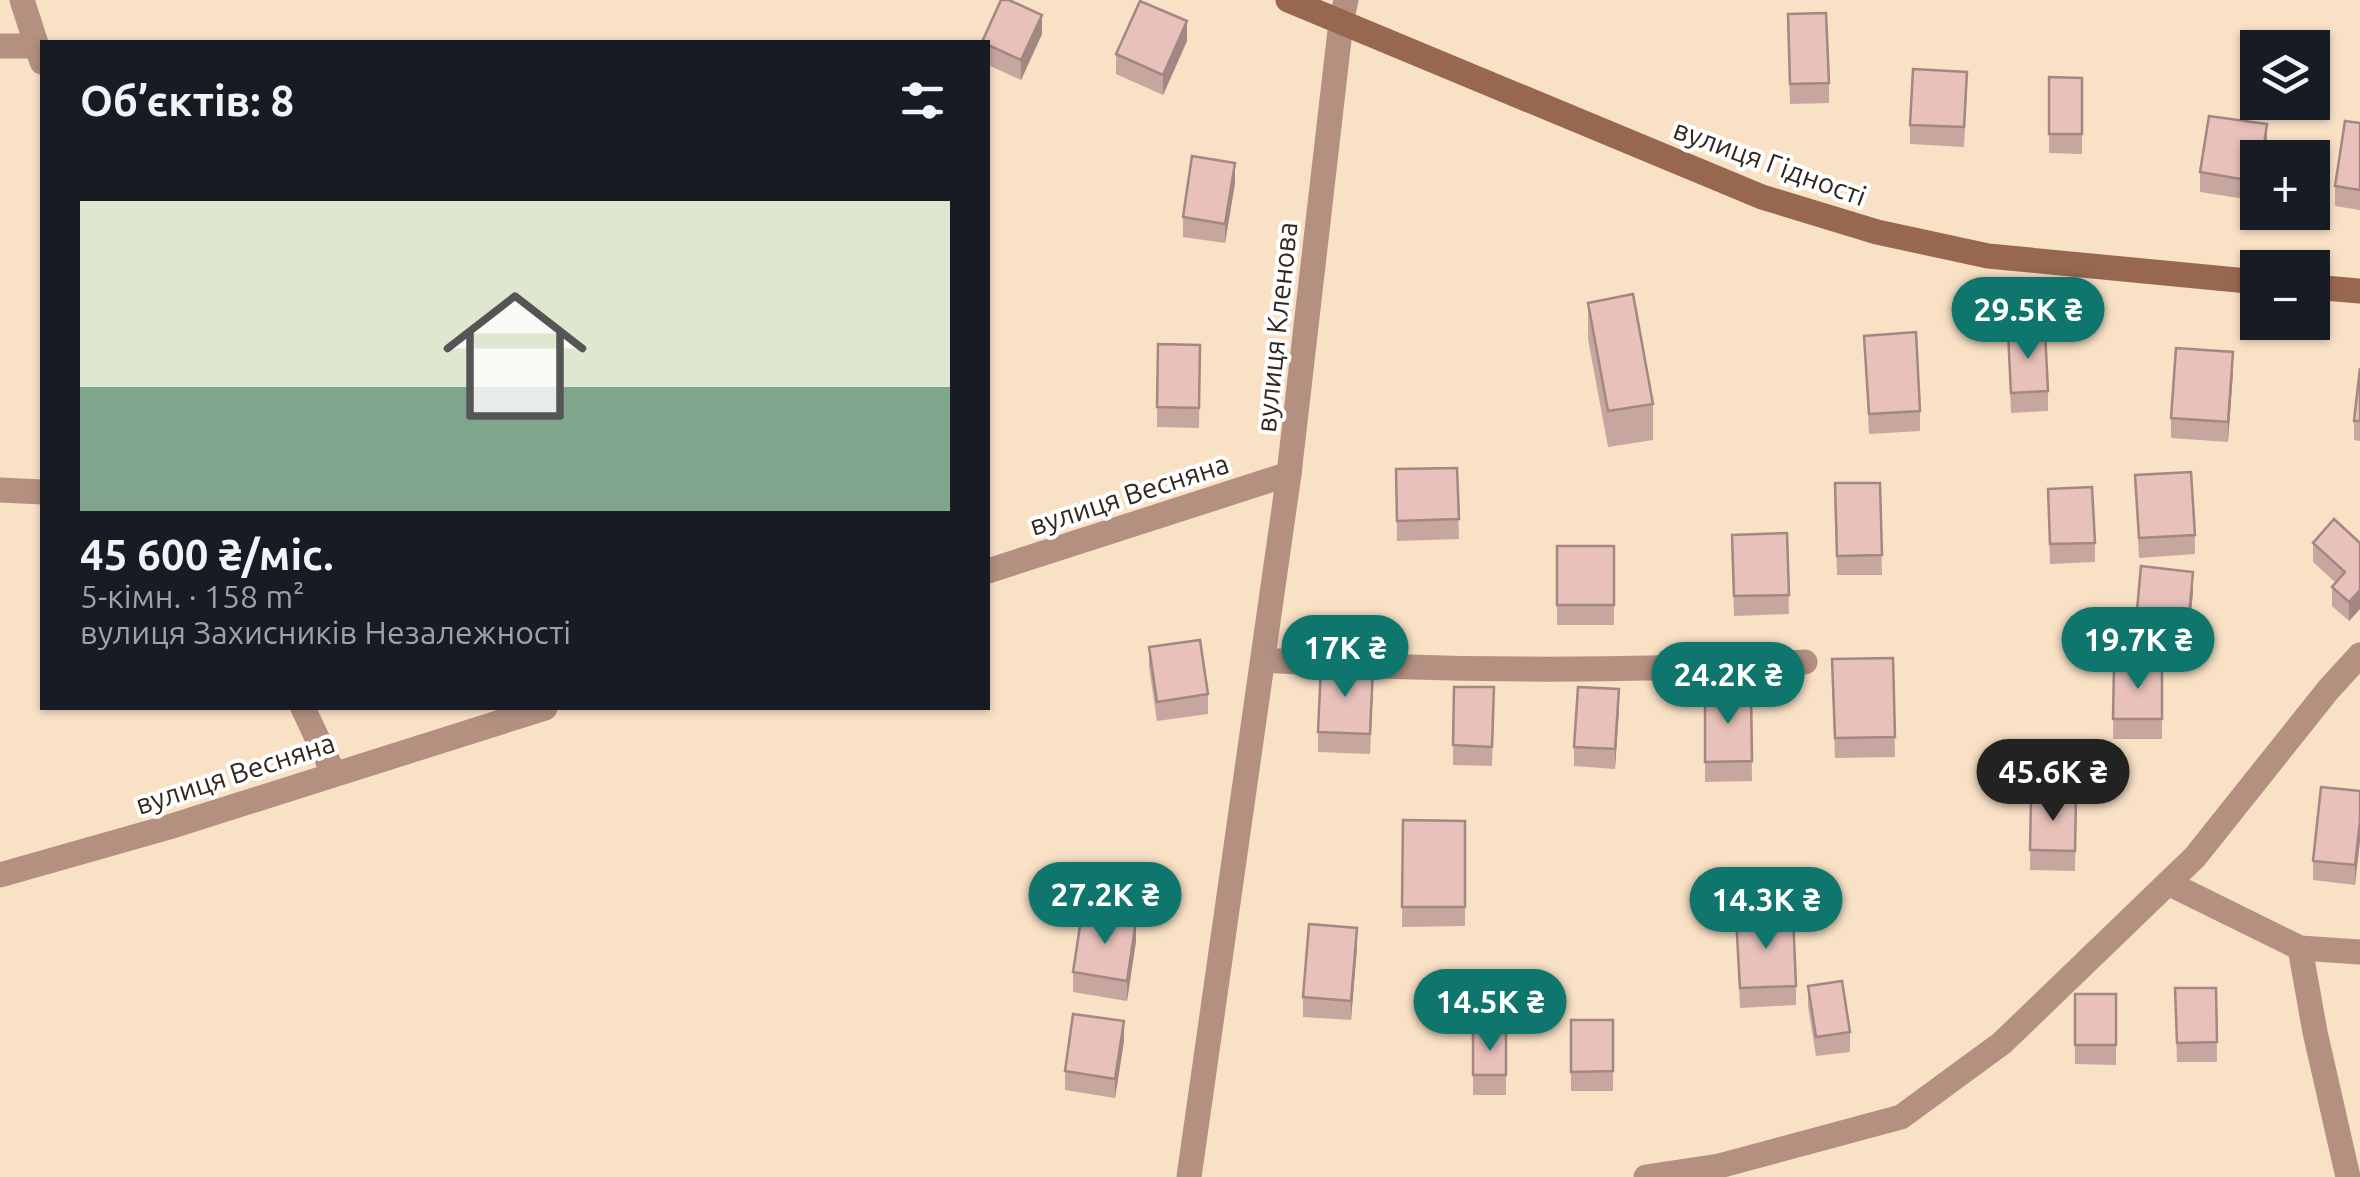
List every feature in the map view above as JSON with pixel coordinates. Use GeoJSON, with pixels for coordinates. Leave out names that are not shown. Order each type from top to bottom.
{"type":"FeatureCollection","features":[{"type":"Feature","properties":{"kind":"street"},"geometry":{"type":"LineString","coordinates":[[0,46],[40,54],[22,0]]}},
{"type":"Feature","properties":{"kind":"street","name":"вулиця Гідності"},"geometry":{"type":"LineString","coordinates":[[1288,0],[1344,11],[1762,197],[1877,232],[1988,256],[2240,280]]}},
{"type":"Feature","properties":{"kind":"street","name":"вулиця Кленова"},"geometry":{"type":"LineString","coordinates":[[1184,1176],[1290,474],[1344,11]]}},
{"type":"Feature","properties":{"kind":"street"},"geometry":{"type":"LineString","coordinates":[[2330,289],[2360,292]]}},
{"type":"Feature","properties":{"kind":"street","name":"вулиця Весняна"},"geometry":{"type":"LineString","coordinates":[[990,569],[1290,474]]}},
{"type":"Feature","properties":{"kind":"street"},"geometry":{"type":"LineString","coordinates":[[0,490],[40,492]]}},
{"type":"Feature","properties":{"kind":"street"},"geometry":{"type":"LineString","coordinates":[[1646,1177],[1700,1173],[1901,1117],[2002,1044],[2195,858],[2328,690],[2360,656]]}},
{"type":"Feature","properties":{"kind":"street"},"geometry":{"type":"LineString","coordinates":[[1263,660],[1428,670],[1686,669],[1805,662]]}},
{"type":"Feature","properties":{"kind":"street"},"geometry":{"type":"LineString","coordinates":[[304,710],[333,772]]}},
{"type":"Feature","properties":{"kind":"street","name":"вулиця Весняна"},"geometry":{"type":"LineString","coordinates":[[0,875],[168,827],[538,710]]}},
{"type":"Feature","properties":{"kind":"street"},"geometry":{"type":"LineString","coordinates":[[2168,884],[2300,948],[2360,952]]}},
{"type":"Feature","properties":{"kind":"street"},"geometry":{"type":"LineString","coordinates":[[2300,948],[2348,1177]]}},
{"type":"Feature","properties":{"kind":"building"},"geometry":{"type":"Polygon","coordinates":[[[1001,0],[1042,15],[1021,60],[990,46],[990,40],[983,40],[1001,0]]]}},
{"type":"Feature","properties":{"kind":"building"},"geometry":{"type":"Polygon","coordinates":[[[1140,1],[1187,21],[1163,75],[1116,54],[1140,1]]]}},
{"type":"Feature","properties":{"kind":"building"},"geometry":{"type":"Polygon","coordinates":[[[1826,13],[1829,83],[1790,84],[1788,14],[1826,13]]]}},
{"type":"Feature","properties":{"kind":"building"},"geometry":{"type":"Polygon","coordinates":[[[1913,69],[1967,72],[1964,127],[1910,125],[1913,69]]]}},
{"type":"Feature","properties":{"kind":"building"},"geometry":{"type":"Polygon","coordinates":[[[2049,77],[2082,78],[2082,134],[2049,134],[2049,77]]]}},
{"type":"Feature","properties":{"kind":"building"},"geometry":{"type":"Polygon","coordinates":[[[2209,116],[2267,124],[2265,140],[2240,140],[2240,179],[2200,172],[2209,116]]]}},
{"type":"Feature","properties":{"kind":"building"},"geometry":{"type":"Polygon","coordinates":[[[2345,121],[2360,123],[2360,190],[2335,186],[2345,121]]]}},
{"type":"Feature","properties":{"kind":"building"},"geometry":{"type":"Polygon","coordinates":[[[1192,156],[1235,163],[1225,224],[1183,217],[1192,156]]]}},
{"type":"Feature","properties":{"kind":"building"},"geometry":{"type":"Polygon","coordinates":[[[1633,294],[1653,404],[1608,411],[1588,303],[1633,294]]]}},
{"type":"Feature","properties":{"kind":"building"},"geometry":{"type":"Polygon","coordinates":[[[2045,331],[2048,391],[2011,393],[2008,333],[2045,331]]]}},
{"type":"Feature","properties":{"kind":"building"},"geometry":{"type":"Polygon","coordinates":[[[1916,332],[1920,411],[1869,414],[1864,336],[1916,332]]]}},
{"type":"Feature","properties":{"kind":"building"},"geometry":{"type":"Polygon","coordinates":[[[1158,344],[1200,345],[1199,408],[1157,407],[1158,344]]]}},
{"type":"Feature","properties":{"kind":"building"},"geometry":{"type":"Polygon","coordinates":[[[2176,348],[2233,352],[2228,422],[2171,418],[2176,348]]]}},
{"type":"Feature","properties":{"kind":"building"},"geometry":{"type":"Polygon","coordinates":[[[2360,368],[2360,421],[2354,421],[2360,368]]]}},
{"type":"Feature","properties":{"kind":"building"},"geometry":{"type":"Polygon","coordinates":[[[1457,468],[1459,519],[1397,521],[1396,469],[1457,468]]]}},
{"type":"Feature","properties":{"kind":"building"},"geometry":{"type":"Polygon","coordinates":[[[2191,472],[2195,535],[2139,538],[2135,475],[2191,472]]]}},
{"type":"Feature","properties":{"kind":"building"},"geometry":{"type":"Polygon","coordinates":[[[1835,483],[1880,483],[1882,555],[1837,556],[1835,483]]]}},
{"type":"Feature","properties":{"kind":"building"},"geometry":{"type":"Polygon","coordinates":[[[2092,487],[2095,543],[2050,544],[2048,489],[2092,487]]]}},
{"type":"Feature","properties":{"kind":"building"},"geometry":{"type":"Polygon","coordinates":[[[2334,519],[2360,543],[2360,590],[2349,602],[2332,587],[2345,572],[2313,543],[2334,519]]]}},
{"type":"Feature","properties":{"kind":"building"},"geometry":{"type":"Polygon","coordinates":[[[1787,533],[1789,595],[1734,596],[1732,535],[1787,533]]]}},
{"type":"Feature","properties":{"kind":"building"},"geometry":{"type":"Polygon","coordinates":[[[1557,546],[1614,546],[1614,605],[1557,605],[1557,546]]]}},
{"type":"Feature","properties":{"kind":"building"},"geometry":{"type":"Polygon","coordinates":[[[2141,566],[2193,572],[2186,649],[2134,644],[2141,566]]]}},
{"type":"Feature","properties":{"kind":"building"},"geometry":{"type":"Polygon","coordinates":[[[1200,640],[1208,694],[1157,702],[1149,647],[1200,640]]]}},
{"type":"Feature","properties":{"kind":"building"},"geometry":{"type":"Polygon","coordinates":[[[1893,658],[1895,737],[1835,738],[1832,659],[1893,658]]]}},
{"type":"Feature","properties":{"kind":"building"},"geometry":{"type":"Polygon","coordinates":[[[2114,664],[2162,665],[2162,719],[2113,719],[2114,664]]]}},
{"type":"Feature","properties":{"kind":"building"},"geometry":{"type":"Polygon","coordinates":[[[1321,666],[1373,668],[1370,734],[1318,732],[1321,666]]]}},
{"type":"Feature","properties":{"kind":"building"},"geometry":{"type":"Polygon","coordinates":[[[1454,687],[1494,687],[1492,747],[1453,745],[1454,687]]]}},
{"type":"Feature","properties":{"kind":"building"},"geometry":{"type":"Polygon","coordinates":[[[1578,687],[1619,689],[1615,749],[1574,747],[1578,687]]]}},
{"type":"Feature","properties":{"kind":"building"},"geometry":{"type":"Polygon","coordinates":[[[1751,691],[1752,761],[1705,762],[1705,692],[1751,691]]]}},
{"type":"Feature","properties":{"kind":"building"},"geometry":{"type":"Polygon","coordinates":[[[2321,787],[2360,791],[2355,865],[2313,861],[2321,787]]]}},
{"type":"Feature","properties":{"kind":"building"},"geometry":{"type":"Polygon","coordinates":[[[2031,797],[2076,798],[2075,851],[2030,850],[2031,797]]]}},
{"type":"Feature","properties":{"kind":"building"},"geometry":{"type":"Polygon","coordinates":[[[1403,820],[1465,821],[1465,907],[1402,907],[1403,820]]]}},
{"type":"Feature","properties":{"kind":"building"},"geometry":{"type":"Polygon","coordinates":[[[1082,913],[1136,921],[1127,981],[1073,972],[1082,913]]]}},
{"type":"Feature","properties":{"kind":"building"},"geometry":{"type":"Polygon","coordinates":[[[1793,915],[1796,986],[1740,988],[1736,918],[1793,915]]]}},
{"type":"Feature","properties":{"kind":"building"},"geometry":{"type":"Polygon","coordinates":[[[1309,924],[1357,928],[1351,1001],[1303,997],[1309,924]]]}},
{"type":"Feature","properties":{"kind":"building"},"geometry":{"type":"Polygon","coordinates":[[[1842,981],[1850,1032],[1816,1037],[1808,986],[1842,981]]]}},
{"type":"Feature","properties":{"kind":"building"},"geometry":{"type":"Polygon","coordinates":[[[2175,988],[2216,988],[2217,1042],[2177,1043],[2175,988]]]}},
{"type":"Feature","properties":{"kind":"building"},"geometry":{"type":"Polygon","coordinates":[[[2075,994],[2116,994],[2116,1045],[2075,1045],[2075,994]]]}},
{"type":"Feature","properties":{"kind":"building"},"geometry":{"type":"Polygon","coordinates":[[[1073,1014],[1124,1021],[1115,1079],[1065,1071],[1073,1014]]]}},
{"type":"Feature","properties":{"kind":"building"},"geometry":{"type":"Polygon","coordinates":[[[1571,1020],[1613,1020],[1613,1071],[1571,1072],[1571,1020]]]}},
{"type":"Feature","properties":{"kind":"building"},"geometry":{"type":"Polygon","coordinates":[[[1473,1033],[1506,1033],[1506,1075],[1473,1075],[1473,1033]]]}}]}
